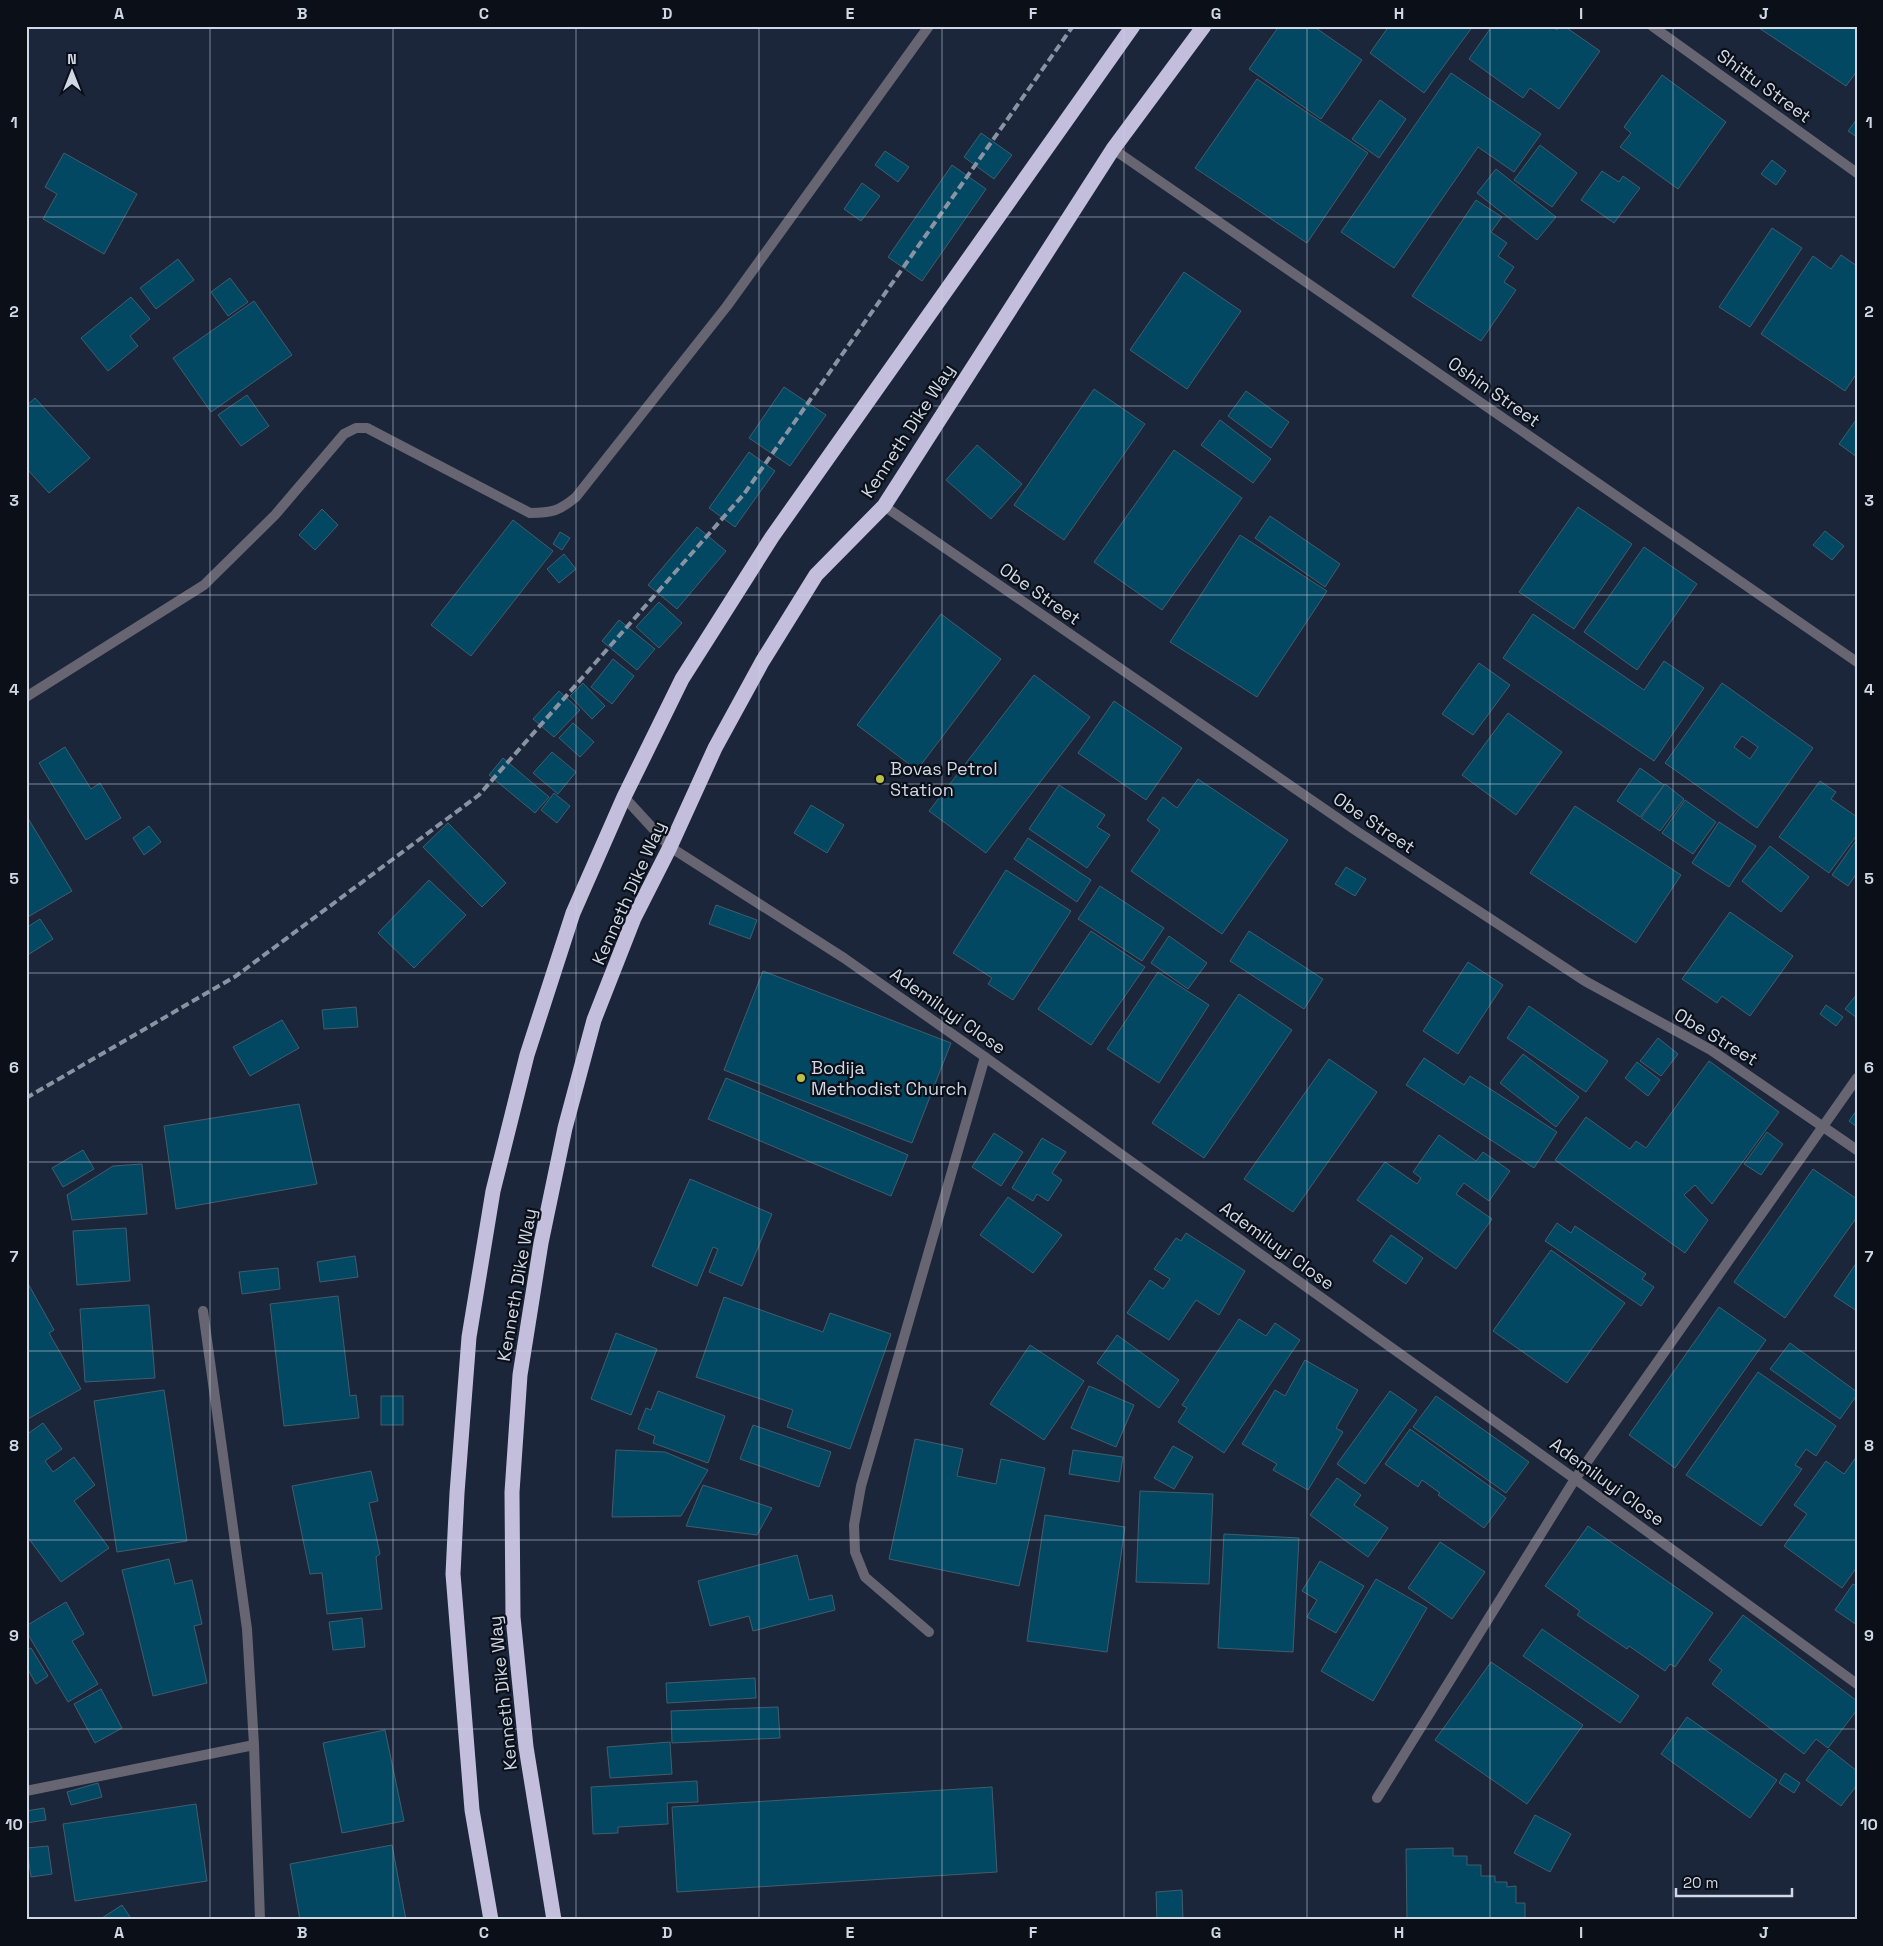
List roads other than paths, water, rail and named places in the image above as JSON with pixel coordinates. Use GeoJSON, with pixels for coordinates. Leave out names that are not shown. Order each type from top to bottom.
{"type":"FeatureCollection","features":[{"type":"Feature","properties":{"kind":"highway","name":"Kenneth Dike Way"},"geometry":{"type":"LineString","coordinates":[[490,1920],[472,1810],[453,1574],[469,1337],[493,1192],[528,1055],[573,913],[624,797],[682,680],[772,537],[1133,26]]}},
{"type":"Feature","properties":{"kind":"highway","name":"Kenneth Dike Way"},"geometry":{"type":"LineString","coordinates":[[554,1920],[526,1747],[513,1617],[512,1492],[520,1375],[541,1243],[565,1128],[594,1020],[634,918],[670,847],[720,739],[762,662],[816,575],[884,506],[1112,149],[1204,26]]}},
{"type":"Feature","properties":{"kind":"street"},"geometry":{"type":"LineString","coordinates":[[26,697],[204,585],[275,515],[344,434],[356,428],[367,428],[530,513],[549,513],[563,508],[576,497],[727,306],[930,26]]}},
{"type":"Feature","properties":{"kind":"street","name":"Shittu Street"},"geometry":{"type":"LineString","coordinates":[[1652,26],[1857,173]]}},
{"type":"Feature","properties":{"kind":"street","name":"Oshin Street"},"geometry":{"type":"LineString","coordinates":[[1112,149],[1857,662]]}},
{"type":"Feature","properties":{"kind":"street","name":"Obe Street"},"geometry":{"type":"LineString","coordinates":[[884,506],[1355,830],[1585,981],[1711,1050],[1857,1150]]}},
{"type":"Feature","properties":{"kind":"street","name":"Ademiluyi Close"},"geometry":{"type":"LineString","coordinates":[[624,797],[670,847],[844,958],[985,1057],[1575,1479],[1857,1684]]}},
{"type":"Feature","properties":{"kind":"street"},"geometry":{"type":"LineString","coordinates":[[929,1632],[865,1577],[855,1552],[854,1525],[861,1486],[985,1057]]}},
{"type":"Feature","properties":{"kind":"street"},"geometry":{"type":"LineString","coordinates":[[1377,1798],[1575,1479],[1857,1078]]}},
{"type":"Feature","properties":{"kind":"street"},"geometry":{"type":"LineString","coordinates":[[204,1311],[246,1630],[254,1745],[260,1920]]}},
{"type":"Feature","properties":{"kind":"street"},"geometry":{"type":"LineString","coordinates":[[26,1791],[254,1745]]}},
{"type":"Feature","properties":{"kind":"railway"},"geometry":{"type":"LineString","coordinates":[[26,1098],[236,976],[479,795],[744,494],[1073,26]]}},
{"type":"Feature","properties":{"kind":"place","name":"Bovas Petrol Station"},"geometry":{"type":"Point","coordinates":[880,779]}},
{"type":"Feature","properties":{"kind":"place","name":"Bodija Methodist Church"},"geometry":{"type":"Point","coordinates":[801,1078]}}]}
